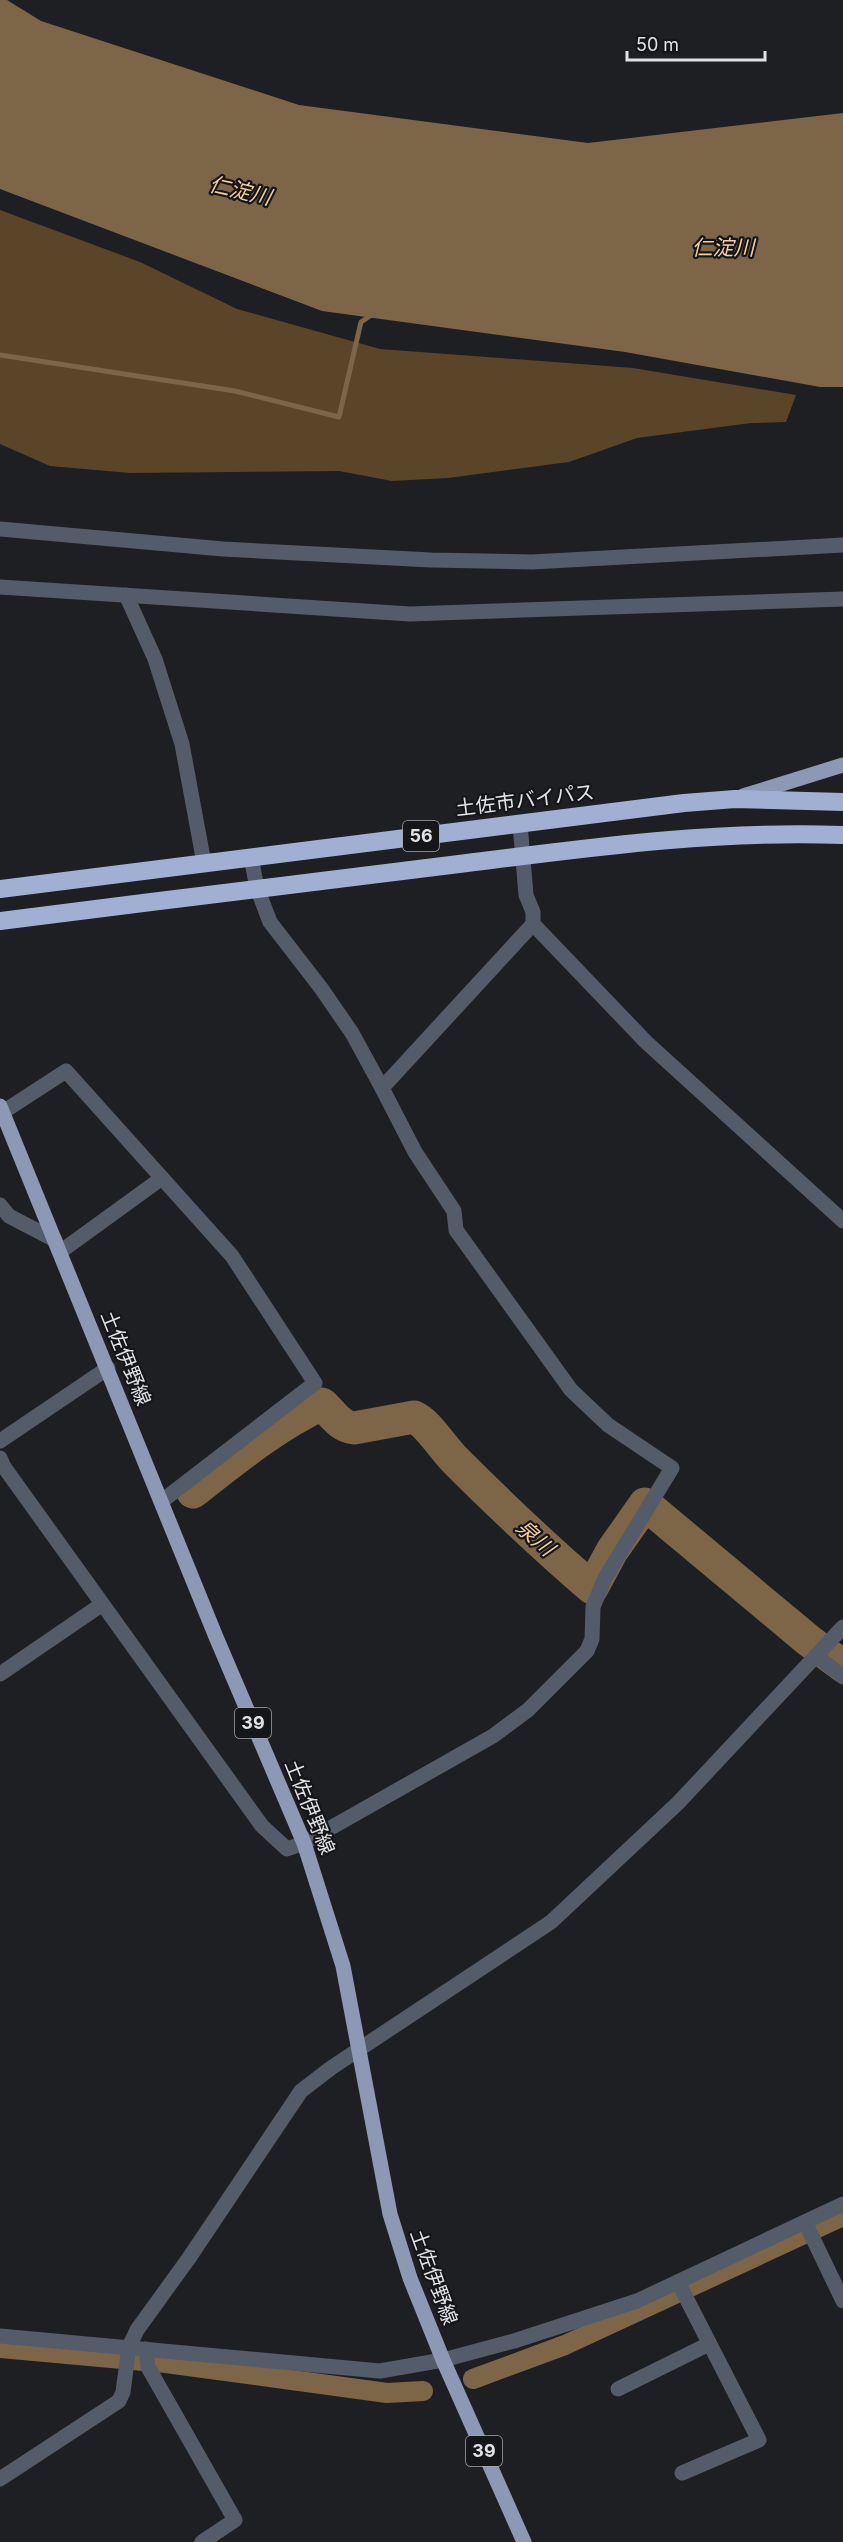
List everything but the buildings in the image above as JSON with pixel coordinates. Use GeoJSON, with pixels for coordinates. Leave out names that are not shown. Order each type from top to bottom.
{"type":"FeatureCollection","features":[{"type":"Feature","properties":{"kind":"highway","name":"土佐市バイパス"},"geometry":{"type":"LineString","coordinates":[[0,889],[735,799],[843,802]]}},
{"type":"Feature","properties":{"kind":"highway","name":"56"},"geometry":{"type":"LineString","coordinates":[[0,921],[691,837],[784,833],[843,835]]}},
{"type":"Feature","properties":{"kind":"main road"},"geometry":{"type":"LineString","coordinates":[[735,799],[843,765]]}},
{"type":"Feature","properties":{"kind":"main road","name":"土佐伊野線"},"geometry":{"type":"LineString","coordinates":[[1,1109],[216,1637],[304,1843],[343,1966],[390,2214],[410,2278],[443,2360],[524,2542]]}},
{"type":"Feature","properties":{"kind":"street"},"geometry":{"type":"LineString","coordinates":[[0,529],[223,549],[431,560],[532,562],[843,545]]}},
{"type":"Feature","properties":{"kind":"street"},"geometry":{"type":"LineString","coordinates":[[0,587],[410,614],[843,599]]}},
{"type":"Feature","properties":{"kind":"street"},"geometry":{"type":"LineString","coordinates":[[126,595],[155,659],[182,744],[204,863]]}},
{"type":"Feature","properties":{"kind":"street"},"geometry":{"type":"LineString","coordinates":[[382,1088],[533,924],[533,912],[526,895],[520,824]]}},
{"type":"Feature","properties":{"kind":"street"},"geometry":{"type":"LineString","coordinates":[[0,1458],[101,1605],[262,1826],[287,1849],[304,1843],[493,1736],[528,1710],[587,1651],[591,1639],[593,1607],[605,1578],[672,1468],[608,1425],[571,1390],[456,1230],[454,1211],[416,1152],[352,1034],[321,988],[270,922],[257,888],[251,857]]}},
{"type":"Feature","properties":{"kind":"street"},"geometry":{"type":"LineString","coordinates":[[533,924],[646,1042],[843,1221]]}},
{"type":"Feature","properties":{"kind":"street"},"geometry":{"type":"LineString","coordinates":[[1,1109],[66,1071],[232,1256],[315,1383],[162,1501]]}},
{"type":"Feature","properties":{"kind":"street"},"geometry":{"type":"LineString","coordinates":[[3,1214],[58,1246],[162,1178]]}},
{"type":"Feature","properties":{"kind":"street"},"geometry":{"type":"LineString","coordinates":[[0,1441],[108,1368]]}},
{"type":"Feature","properties":{"kind":"street"},"geometry":{"type":"LineString","coordinates":[[0,1674],[101,1605]]}},
{"type":"Feature","properties":{"kind":"street"},"geometry":{"type":"LineString","coordinates":[[0,2479],[119,2401],[128,2357],[137,2330],[189,2258],[301,2091],[358,2050],[551,1922],[678,1803],[843,1627]]}},
{"type":"Feature","properties":{"kind":"street"},"geometry":{"type":"LineString","coordinates":[[817,1656],[843,1677]]}},
{"type":"Feature","properties":{"kind":"street"},"geometry":{"type":"LineString","coordinates":[[0,2336],[128,2357],[146,2349],[380,2371],[443,2360],[514,2341],[637,2301],[678,2282],[809,2230],[843,2204]]}},
{"type":"Feature","properties":{"kind":"street"},"geometry":{"type":"LineString","coordinates":[[809,2230],[843,2301]]}},
{"type":"Feature","properties":{"kind":"street"},"geometry":{"type":"LineString","coordinates":[[678,2282],[759,2440],[682,2473]]}},
{"type":"Feature","properties":{"kind":"street"},"geometry":{"type":"LineString","coordinates":[[618,2390],[709,2344]]}},
{"type":"Feature","properties":{"kind":"street"},"geometry":{"type":"LineString","coordinates":[[146,2349],[148,2367],[235,2520],[202,2542]]}},
{"type":"Feature","properties":{"kind":"shaded area"},"geometry":{"type":"Polygon","coordinates":[[[0,210],[140,262],[237,309],[380,349],[633,368],[796,395],[786,422],[751,423],[637,438],[569,462],[448,478],[392,481],[339,471],[130,473],[50,466],[0,444],[0,210]]]}},
{"type":"Feature","properties":{"kind":"water","name":"仁淀川"},"geometry":{"type":"Polygon","coordinates":[[[0,0],[7,0],[41,21],[299,105],[588,143],[843,113],[843,387],[820,387],[625,352],[322,311],[0,189],[0,0]]]}},
{"type":"Feature","properties":{"kind":"waterway"},"geometry":{"type":"LineString","coordinates":[[0,355],[235,391],[339,417],[361,322],[373,314]]}},
{"type":"Feature","properties":{"kind":"waterway","name":"泉川"},"geometry":{"type":"LineString","coordinates":[[193,1492],[271,1433],[322,1404],[340,1422],[354,1428],[414,1417],[424,1424],[455,1460],[505,1509],[592,1588],[612,1551],[645,1504],[808,1640],[843,1666]]}},
{"type":"Feature","properties":{"kind":"waterway"},"geometry":{"type":"LineString","coordinates":[[473,2379],[565,2345],[843,2216]]}},
{"type":"Feature","properties":{"kind":"waterway"},"geometry":{"type":"LineString","coordinates":[[0,2348],[166,2363],[387,2393],[423,2391]]}}]}
